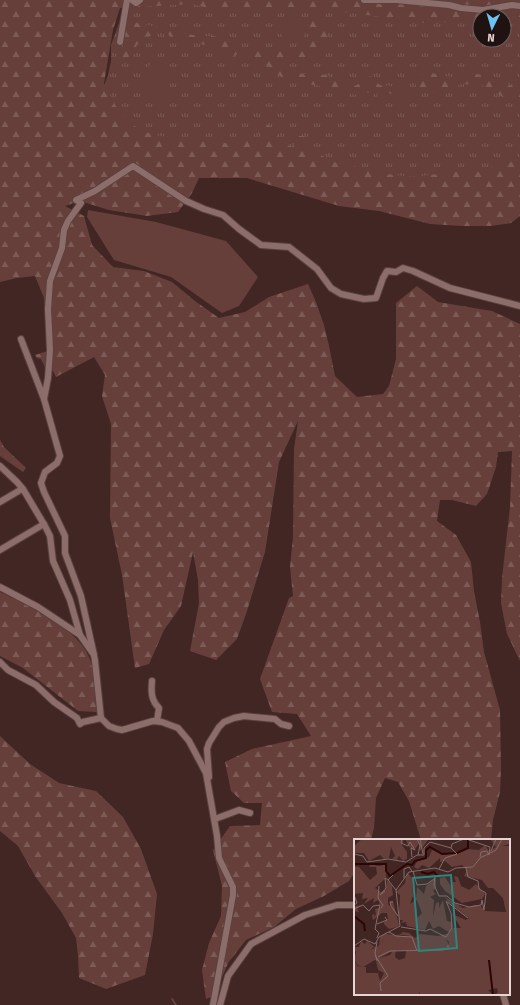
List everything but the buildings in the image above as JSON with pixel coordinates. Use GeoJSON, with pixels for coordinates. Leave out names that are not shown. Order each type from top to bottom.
{"type":"FeatureCollection","features":[{"type":"Feature","properties":{"kind":"street"},"geometry":{"type":"LineString","coordinates":[[120,42],[127,0]]}},
{"type":"Feature","properties":{"kind":"street"},"geometry":{"type":"LineString","coordinates":[[132,0],[136,3],[140,0]]}},
{"type":"Feature","properties":{"kind":"street"},"geometry":{"type":"LineString","coordinates":[[364,0],[395,0],[483,10],[512,5],[520,6]]}},
{"type":"Feature","properties":{"kind":"street"},"geometry":{"type":"LineString","coordinates":[[44,399],[48,378],[50,350],[48,309],[50,281],[62,248],[64,230],[68,221],[81,203],[76,200],[94,191],[133,166],[186,201],[223,215],[261,245],[289,247],[317,269],[331,288],[341,294],[364,299],[376,298],[382,278],[388,270],[396,272],[403,268],[413,270],[450,288],[520,306]]}},
{"type":"Feature","properties":{"kind":"street"},"geometry":{"type":"LineString","coordinates":[[21,339],[44,399],[60,456],[57,463],[45,472],[41,483],[65,536],[65,554],[81,596],[94,655],[101,718],[109,726],[122,730],[153,721],[162,722],[178,728],[189,741],[206,773],[215,819],[219,858],[233,887],[213,1005]]}},
{"type":"Feature","properties":{"kind":"street"},"geometry":{"type":"LineString","coordinates":[[0,466],[17,482],[22,489],[50,536],[53,561],[70,600],[80,635],[94,655]]}},
{"type":"Feature","properties":{"kind":"street"},"geometry":{"type":"LineString","coordinates":[[0,502],[22,489]]}},
{"type":"Feature","properties":{"kind":"street"},"geometry":{"type":"LineString","coordinates":[[0,550],[44,524]]}},
{"type":"Feature","properties":{"kind":"street"},"geometry":{"type":"LineString","coordinates":[[0,587],[38,607],[80,635]]}},
{"type":"Feature","properties":{"kind":"street"},"geometry":{"type":"LineString","coordinates":[[0,662],[8,670],[36,685],[58,706],[77,718],[80,724],[101,718]]}},
{"type":"Feature","properties":{"kind":"street"},"geometry":{"type":"LineString","coordinates":[[152,681],[152,698],[159,708],[157,721]]}},
{"type":"Feature","properties":{"kind":"street"},"geometry":{"type":"LineString","coordinates":[[208,782],[210,772],[207,749],[219,727],[224,722],[244,716],[275,719],[281,724],[289,726]]}},
{"type":"Feature","properties":{"kind":"street"},"geometry":{"type":"LineString","coordinates":[[215,819],[239,810],[250,813]]}},
{"type":"Feature","properties":{"kind":"street"},"geometry":{"type":"LineString","coordinates":[[220,1005],[228,976],[251,944],[305,915],[337,905],[354,905]]}},
{"type":"Feature","properties":{"kind":"street"},"geometry":{"type":"LineString","coordinates":[[503,995],[506,1005]]}},
{"type":"Feature","properties":{"kind":"green space"},"geometry":{"type":"Polygon","coordinates":[[[0,0],[520,0],[520,20],[512,20],[512,8],[472,8],[472,20],[414,23],[375,16],[304,7],[227,12],[191,4],[120,8],[113,30],[104,83],[120,114],[141,131],[160,136],[233,144],[242,143],[245,139],[250,138],[254,138],[257,142],[262,142],[266,136],[265,134],[259,134],[258,132],[265,124],[275,128],[281,142],[291,147],[294,146],[295,138],[298,136],[304,136],[308,141],[308,146],[313,148],[313,151],[334,162],[387,174],[412,177],[455,172],[477,172],[490,168],[498,161],[520,162],[520,216],[511,223],[490,226],[430,224],[379,211],[339,206],[247,178],[199,178],[192,193],[178,212],[147,216],[109,210],[80,201],[65,206],[84,216],[92,245],[113,267],[144,271],[172,282],[219,318],[245,312],[269,297],[308,284],[324,325],[335,376],[357,397],[383,394],[389,386],[396,359],[396,303],[417,286],[438,302],[492,311],[520,324],[520,661],[507,634],[501,603],[502,578],[510,507],[512,451],[498,452],[496,467],[487,494],[476,506],[452,500],[440,500],[437,521],[456,535],[471,562],[484,652],[500,710],[500,792],[493,820],[491,839],[421,839],[409,801],[398,782],[385,778],[376,798],[374,828],[371,839],[354,839],[354,874],[349,881],[324,896],[296,909],[274,927],[246,940],[228,963],[215,995],[206,999],[202,970],[209,943],[221,916],[222,886],[213,850],[230,826],[260,825],[262,803],[244,803],[231,791],[225,762],[252,749],[311,736],[297,714],[272,712],[260,679],[289,598],[293,596],[290,567],[293,537],[294,449],[298,421],[279,462],[265,552],[237,639],[216,660],[190,651],[199,603],[198,580],[193,552],[181,606],[164,630],[149,664],[135,668],[122,575],[110,518],[111,424],[102,396],[105,375],[94,357],[56,377],[53,371],[45,367],[41,359],[37,358],[35,355],[48,351],[44,298],[35,276],[0,282],[0,0]]]}},
{"type":"Feature","properties":{"kind":"green space"},"geometry":{"type":"Polygon","coordinates":[[[143,0],[334,0],[520,8],[520,166],[480,174],[415,179],[144,138],[117,112],[104,86],[111,61],[111,45],[126,4],[143,0]]]}},
{"type":"Feature","properties":{"kind":"green space"},"geometry":{"type":"Polygon","coordinates":[[[292,17],[301,18],[303,23],[305,32],[304,37],[300,40],[285,40],[279,31],[282,21],[292,17]]]}},
{"type":"Feature","properties":{"kind":"green space"},"geometry":{"type":"Polygon","coordinates":[[[321,18],[326,22],[328,30],[325,44],[317,54],[310,58],[302,60],[286,60],[282,64],[287,71],[326,75],[338,81],[346,82],[353,87],[364,81],[367,84],[368,77],[373,76],[376,82],[380,85],[400,87],[409,92],[407,97],[400,99],[388,93],[382,100],[376,100],[378,94],[371,92],[354,95],[349,90],[340,93],[333,88],[285,79],[263,63],[249,60],[248,55],[255,49],[271,54],[295,48],[307,43],[311,33],[308,26],[309,21],[321,18]]]}},
{"type":"Feature","properties":{"kind":"green space"},"geometry":{"type":"Polygon","coordinates":[[[133,22],[163,28],[163,31],[152,36],[143,37],[127,59],[123,59],[123,42],[127,23],[133,22]]]}},
{"type":"Feature","properties":{"kind":"green space"},"geometry":{"type":"Polygon","coordinates":[[[171,30],[197,36],[213,36],[240,43],[234,47],[237,54],[229,58],[224,49],[169,36],[168,32],[171,30]]]}},
{"type":"Feature","properties":{"kind":"green space"},"geometry":{"type":"Polygon","coordinates":[[[155,62],[163,63],[167,76],[167,86],[164,100],[158,104],[150,103],[147,99],[144,87],[147,69],[150,64],[155,62]]]}},
{"type":"Feature","properties":{"kind":"green space"},"geometry":{"type":"Polygon","coordinates":[[[426,72],[457,78],[471,73],[493,77],[514,87],[520,88],[520,114],[514,111],[514,107],[516,105],[513,101],[506,99],[493,91],[488,91],[482,85],[461,84],[448,92],[443,89],[430,93],[413,83],[418,77],[426,72]]]}},
{"type":"Feature","properties":{"kind":"green space"},"geometry":{"type":"Polygon","coordinates":[[[88,210],[156,222],[226,241],[258,277],[239,306],[222,313],[171,277],[114,260],[87,217],[88,210]]]}},
{"type":"Feature","properties":{"kind":"green space"},"geometry":{"type":"Polygon","coordinates":[[[0,440],[4,447],[26,468],[23,472],[0,456],[0,440]]]}},
{"type":"Feature","properties":{"kind":"green space"},"geometry":{"type":"Polygon","coordinates":[[[0,592],[53,620],[77,639],[91,662],[97,712],[78,711],[23,668],[0,656],[0,592]]]}},
{"type":"Feature","properties":{"kind":"green space"},"geometry":{"type":"Polygon","coordinates":[[[0,736],[30,764],[59,783],[96,791],[123,817],[141,849],[157,894],[153,934],[145,975],[106,989],[79,978],[76,938],[62,913],[35,876],[18,846],[0,831],[0,736]]]}},
{"type":"Feature","properties":{"kind":"waterway"},"geometry":{"type":"LineString","coordinates":[[172,999],[176,1005]]}}]}
